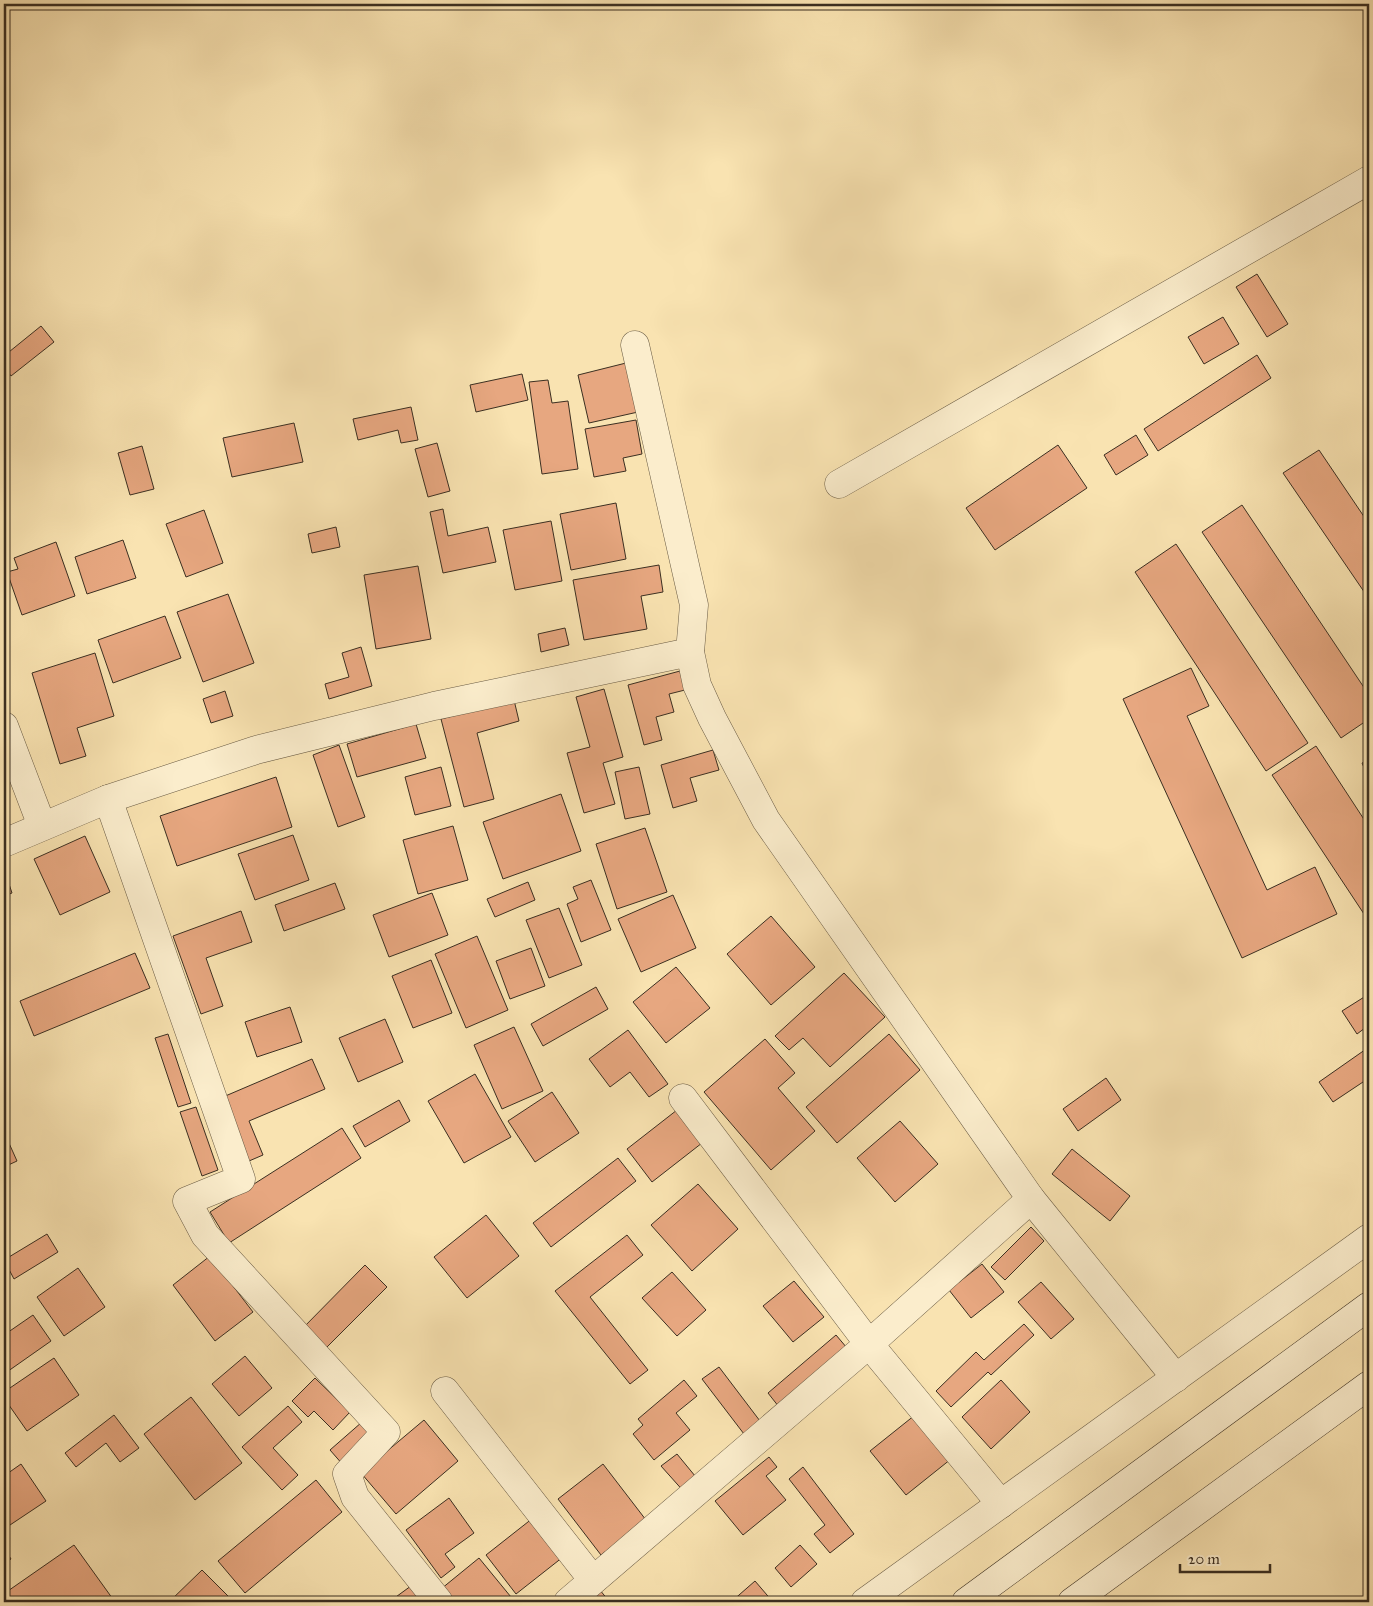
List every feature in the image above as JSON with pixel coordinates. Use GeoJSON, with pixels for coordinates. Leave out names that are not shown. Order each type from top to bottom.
{"type":"FeatureCollection","features":[{"type":"Feature","properties":{"kind":"street"},"geometry":{"type":"LineString","coordinates":[[839,484],[1369,180]]}},
{"type":"Feature","properties":{"kind":"street"},"geometry":{"type":"LineString","coordinates":[[634,345],[694,605],[690,652],[697,685],[712,718],[766,820],[1031,1199],[1176,1378]]}},
{"type":"Feature","properties":{"kind":"street"},"geometry":{"type":"LineString","coordinates":[[4,843],[108,799],[265,748],[434,706],[690,652]]}},
{"type":"Feature","properties":{"kind":"street"},"geometry":{"type":"LineString","coordinates":[[4,726],[42,826]]}},
{"type":"Feature","properties":{"kind":"street"},"geometry":{"type":"LineString","coordinates":[[108,799],[241,1179],[187,1201],[204,1235],[386,1432],[347,1474],[355,1498],[439,1602]]}},
{"type":"Feature","properties":{"kind":"street"},"geometry":{"type":"LineString","coordinates":[[683,1098],[868,1344],[1001,1504]]}},
{"type":"Feature","properties":{"kind":"street"},"geometry":{"type":"LineString","coordinates":[[568,1602],[868,1344],[1031,1199]]}},
{"type":"Feature","properties":{"kind":"street"},"geometry":{"type":"LineString","coordinates":[[865,1602],[1369,1238]]}},
{"type":"Feature","properties":{"kind":"street"},"geometry":{"type":"LineString","coordinates":[[966,1602],[1369,1306]]}},
{"type":"Feature","properties":{"kind":"street"},"geometry":{"type":"LineString","coordinates":[[1072,1602],[1369,1385]]}},
{"type":"Feature","properties":{"kind":"street"},"geometry":{"type":"LineString","coordinates":[[445,1391],[593,1580]]}},
{"type":"Feature","properties":{"kind":"building"},"geometry":{"type":"Polygon","coordinates":[[[1257,274],[1288,324],[1267,337],[1236,287],[1257,274]]]}},
{"type":"Feature","properties":{"kind":"building"},"geometry":{"type":"Polygon","coordinates":[[[1223,317],[1239,344],[1204,364],[1188,337],[1223,317]]]}},
{"type":"Feature","properties":{"kind":"building"},"geometry":{"type":"Polygon","coordinates":[[[41,326],[54,342],[11,376],[4,366],[4,356],[41,326]]]}},
{"type":"Feature","properties":{"kind":"building"},"geometry":{"type":"Polygon","coordinates":[[[1257,355],[1271,378],[1158,451],[1144,429],[1257,355]]]}},
{"type":"Feature","properties":{"kind":"building"},"geometry":{"type":"Polygon","coordinates":[[[626,363],[638,412],[589,423],[578,375],[626,363]]]}},
{"type":"Feature","properties":{"kind":"building"},"geometry":{"type":"Polygon","coordinates":[[[522,374],[528,400],[476,412],[470,385],[522,374]]]}},
{"type":"Feature","properties":{"kind":"building"},"geometry":{"type":"Polygon","coordinates":[[[548,380],[552,403],[568,401],[578,469],[542,474],[529,382],[548,380]]]}},
{"type":"Feature","properties":{"kind":"building"},"geometry":{"type":"Polygon","coordinates":[[[411,407],[418,440],[401,443],[398,430],[358,440],[353,419],[411,407]]]}},
{"type":"Feature","properties":{"kind":"building"},"geometry":{"type":"Polygon","coordinates":[[[636,420],[642,454],[623,458],[626,471],[594,477],[585,429],[636,420]]]}},
{"type":"Feature","properties":{"kind":"building"},"geometry":{"type":"Polygon","coordinates":[[[294,423],[303,462],[232,477],[223,438],[294,423]]]}},
{"type":"Feature","properties":{"kind":"building"},"geometry":{"type":"Polygon","coordinates":[[[1136,435],[1148,455],[1116,475],[1104,455],[1136,435]]]}},
{"type":"Feature","properties":{"kind":"building"},"geometry":{"type":"Polygon","coordinates":[[[437,443],[450,491],[428,497],[415,449],[437,443]]]}},
{"type":"Feature","properties":{"kind":"building"},"geometry":{"type":"Polygon","coordinates":[[[1058,445],[1087,488],[995,550],[966,508],[1058,445]]]}},
{"type":"Feature","properties":{"kind":"building"},"geometry":{"type":"Polygon","coordinates":[[[142,446],[154,489],[130,495],[118,453],[142,446]]]}},
{"type":"Feature","properties":{"kind":"building"},"geometry":{"type":"Polygon","coordinates":[[[1319,450],[1369,524],[1369,599],[1283,473],[1319,450]]]}},
{"type":"Feature","properties":{"kind":"building"},"geometry":{"type":"Polygon","coordinates":[[[616,503],[626,559],[571,570],[560,514],[616,503]]]}},
{"type":"Feature","properties":{"kind":"building"},"geometry":{"type":"Polygon","coordinates":[[[1242,505],[1369,695],[1369,719],[1341,738],[1202,532],[1242,505]]]}},
{"type":"Feature","properties":{"kind":"building"},"geometry":{"type":"Polygon","coordinates":[[[443,509],[448,536],[488,527],[496,562],[443,573],[430,512],[443,509]]]}},
{"type":"Feature","properties":{"kind":"building"},"geometry":{"type":"Polygon","coordinates":[[[204,510],[223,563],[186,577],[166,524],[204,510]]]}},
{"type":"Feature","properties":{"kind":"building"},"geometry":{"type":"Polygon","coordinates":[[[551,521],[562,581],[515,590],[503,530],[551,521]]]}},
{"type":"Feature","properties":{"kind":"building"},"geometry":{"type":"Polygon","coordinates":[[[336,527],[340,547],[312,553],[308,534],[336,527]]]}},
{"type":"Feature","properties":{"kind":"building"},"geometry":{"type":"Polygon","coordinates":[[[123,540],[136,578],[87,594],[75,557],[123,540]]]}},
{"type":"Feature","properties":{"kind":"building"},"geometry":{"type":"Polygon","coordinates":[[[56,542],[75,596],[22,615],[7,572],[18,569],[14,558],[56,542]]]}},
{"type":"Feature","properties":{"kind":"building"},"geometry":{"type":"Polygon","coordinates":[[[1176,544],[1308,743],[1266,771],[1135,572],[1176,544]]]}},
{"type":"Feature","properties":{"kind":"building"},"geometry":{"type":"Polygon","coordinates":[[[659,565],[663,592],[641,596],[647,629],[584,640],[573,580],[659,565]]]}},
{"type":"Feature","properties":{"kind":"building"},"geometry":{"type":"Polygon","coordinates":[[[418,566],[431,639],[376,649],[364,575],[418,566]]]}},
{"type":"Feature","properties":{"kind":"building"},"geometry":{"type":"Polygon","coordinates":[[[228,594],[254,663],[203,682],[177,612],[228,594]]]}},
{"type":"Feature","properties":{"kind":"building"},"geometry":{"type":"Polygon","coordinates":[[[165,616],[181,658],[113,683],[98,640],[165,616]]]}},
{"type":"Feature","properties":{"kind":"building"},"geometry":{"type":"Polygon","coordinates":[[[565,628],[569,645],[541,652],[538,634],[565,628]]]}},
{"type":"Feature","properties":{"kind":"building"},"geometry":{"type":"Polygon","coordinates":[[[361,647],[372,686],[329,699],[325,684],[349,677],[342,653],[361,647]]]}},
{"type":"Feature","properties":{"kind":"building"},"geometry":{"type":"Polygon","coordinates":[[[95,653],[114,716],[77,728],[86,756],[60,764],[32,673],[95,653]]]}},
{"type":"Feature","properties":{"kind":"building"},"geometry":{"type":"Polygon","coordinates":[[[1191,668],[1209,706],[1187,716],[1267,890],[1315,867],[1337,914],[1242,958],[1123,699],[1191,668]]]}},
{"type":"Feature","properties":{"kind":"building"},"geometry":{"type":"Polygon","coordinates":[[[680,671],[685,690],[669,694],[674,712],[656,717],[662,740],[644,745],[628,685],[680,671]]]}},
{"type":"Feature","properties":{"kind":"building"},"geometry":{"type":"Polygon","coordinates":[[[604,689],[623,757],[603,763],[615,804],[584,813],[567,753],[590,747],[576,697],[604,689]]]}},
{"type":"Feature","properties":{"kind":"building"},"geometry":{"type":"Polygon","coordinates":[[[225,691],[233,716],[211,723],[203,699],[225,691]]]}},
{"type":"Feature","properties":{"kind":"building"},"geometry":{"type":"Polygon","coordinates":[[[514,700],[519,721],[477,733],[494,799],[464,807],[441,719],[514,700]]]}},
{"type":"Feature","properties":{"kind":"building"},"geometry":{"type":"Polygon","coordinates":[[[416,724],[426,758],[357,777],[347,744],[416,724]]]}},
{"type":"Feature","properties":{"kind":"building"},"geometry":{"type":"Polygon","coordinates":[[[339,745],[365,817],[338,827],[313,755],[339,745]]]}},
{"type":"Feature","properties":{"kind":"building"},"geometry":{"type":"Polygon","coordinates":[[[1316,746],[1369,827],[1369,910],[1364,914],[1272,775],[1316,746]]]}},
{"type":"Feature","properties":{"kind":"building"},"geometry":{"type":"Polygon","coordinates":[[[713,750],[719,770],[690,778],[697,801],[673,808],[661,765],[713,750]]]}},
{"type":"Feature","properties":{"kind":"building"},"geometry":{"type":"Polygon","coordinates":[[[1369,760],[1369,779],[1362,763],[1369,760]]]}},
{"type":"Feature","properties":{"kind":"building"},"geometry":{"type":"Polygon","coordinates":[[[441,767],[451,806],[415,815],[405,777],[441,767]]]}},
{"type":"Feature","properties":{"kind":"building"},"geometry":{"type":"Polygon","coordinates":[[[639,767],[650,814],[625,819],[615,772],[639,767]]]}},
{"type":"Feature","properties":{"kind":"building"},"geometry":{"type":"Polygon","coordinates":[[[276,777],[292,827],[177,866],[160,816],[276,777]]]}},
{"type":"Feature","properties":{"kind":"building"},"geometry":{"type":"Polygon","coordinates":[[[561,794],[581,851],[503,879],[483,822],[561,794]]]}},
{"type":"Feature","properties":{"kind":"building"},"geometry":{"type":"Polygon","coordinates":[[[453,826],[468,880],[418,894],[403,840],[453,826]]]}},
{"type":"Feature","properties":{"kind":"building"},"geometry":{"type":"Polygon","coordinates":[[[645,828],[667,892],[617,909],[596,844],[645,828]]]}},
{"type":"Feature","properties":{"kind":"building"},"geometry":{"type":"Polygon","coordinates":[[[293,835],[309,880],[255,900],[238,854],[293,835]]]}},
{"type":"Feature","properties":{"kind":"building"},"geometry":{"type":"Polygon","coordinates":[[[85,836],[110,892],[60,915],[34,859],[85,836]]]}},
{"type":"Feature","properties":{"kind":"building"},"geometry":{"type":"Polygon","coordinates":[[[4,869],[12,893],[4,896],[4,869]]]}},
{"type":"Feature","properties":{"kind":"building"},"geometry":{"type":"Polygon","coordinates":[[[591,880],[611,930],[581,942],[567,904],[578,899],[573,887],[591,880]]]}},
{"type":"Feature","properties":{"kind":"building"},"geometry":{"type":"Polygon","coordinates":[[[528,882],[535,900],[495,917],[487,899],[528,882]]]}},
{"type":"Feature","properties":{"kind":"building"},"geometry":{"type":"Polygon","coordinates":[[[335,883],[345,909],[284,931],[275,905],[335,883]]]}},
{"type":"Feature","properties":{"kind":"building"},"geometry":{"type":"Polygon","coordinates":[[[432,893],[448,935],[389,957],[373,915],[432,893]]]}},
{"type":"Feature","properties":{"kind":"building"},"geometry":{"type":"Polygon","coordinates":[[[673,895],[696,948],[641,972],[618,919],[673,895]]]}},
{"type":"Feature","properties":{"kind":"building"},"geometry":{"type":"Polygon","coordinates":[[[559,908],[582,965],[549,978],[526,920],[559,908]]]}},
{"type":"Feature","properties":{"kind":"building"},"geometry":{"type":"Polygon","coordinates":[[[241,911],[252,942],[206,958],[223,1006],[201,1014],[173,936],[241,911]]]}},
{"type":"Feature","properties":{"kind":"building"},"geometry":{"type":"Polygon","coordinates":[[[771,916],[815,967],[771,1005],[727,954],[771,916]]]}},
{"type":"Feature","properties":{"kind":"building"},"geometry":{"type":"Polygon","coordinates":[[[477,936],[508,1010],[466,1028],[435,954],[477,936]]]}},
{"type":"Feature","properties":{"kind":"building"},"geometry":{"type":"Polygon","coordinates":[[[531,948],[545,986],[510,999],[496,961],[531,948]]]}},
{"type":"Feature","properties":{"kind":"building"},"geometry":{"type":"Polygon","coordinates":[[[135,953],[150,988],[34,1036],[20,1001],[135,953]]]}},
{"type":"Feature","properties":{"kind":"building"},"geometry":{"type":"Polygon","coordinates":[[[431,960],[452,1013],[413,1028],[392,976],[431,960]]]}},
{"type":"Feature","properties":{"kind":"building"},"geometry":{"type":"Polygon","coordinates":[[[676,967],[710,1008],[666,1043],[633,1002],[676,967]]]}},
{"type":"Feature","properties":{"kind":"building"},"geometry":{"type":"Polygon","coordinates":[[[844,973],[885,1017],[830,1067],[803,1038],[789,1050],[775,1036],[844,973]]]}},
{"type":"Feature","properties":{"kind":"building"},"geometry":{"type":"Polygon","coordinates":[[[596,987],[608,1009],[543,1046],[531,1024],[596,987]]]}},
{"type":"Feature","properties":{"kind":"building"},"geometry":{"type":"Polygon","coordinates":[[[1369,994],[1369,1025],[1357,1034],[1342,1011],[1369,994]]]}},
{"type":"Feature","properties":{"kind":"building"},"geometry":{"type":"Polygon","coordinates":[[[290,1007],[302,1042],[257,1057],[245,1022],[290,1007]]]}},
{"type":"Feature","properties":{"kind":"building"},"geometry":{"type":"Polygon","coordinates":[[[385,1019],[403,1062],[358,1082],[339,1038],[385,1019]]]}},
{"type":"Feature","properties":{"kind":"building"},"geometry":{"type":"Polygon","coordinates":[[[514,1027],[543,1091],[502,1109],[474,1045],[514,1027]]]}},
{"type":"Feature","properties":{"kind":"building"},"geometry":{"type":"Polygon","coordinates":[[[628,1030],[668,1084],[649,1097],[630,1072],[610,1087],[589,1059],[628,1030]]]}},
{"type":"Feature","properties":{"kind":"building"},"geometry":{"type":"Polygon","coordinates":[[[168,1034],[191,1103],[178,1107],[155,1038],[168,1034]]]}},
{"type":"Feature","properties":{"kind":"building"},"geometry":{"type":"Polygon","coordinates":[[[889,1034],[920,1070],[837,1143],[806,1107],[889,1034]]]}},
{"type":"Feature","properties":{"kind":"building"},"geometry":{"type":"Polygon","coordinates":[[[765,1039],[795,1073],[778,1088],[815,1131],[771,1170],[704,1092],[765,1039]]]}},
{"type":"Feature","properties":{"kind":"building"},"geometry":{"type":"Polygon","coordinates":[[[1369,1047],[1369,1078],[1333,1102],[1319,1082],[1369,1047]]]}},
{"type":"Feature","properties":{"kind":"building"},"geometry":{"type":"Polygon","coordinates":[[[312,1059],[325,1089],[249,1121],[263,1155],[249,1161],[223,1097],[312,1059]]]}},
{"type":"Feature","properties":{"kind":"building"},"geometry":{"type":"Polygon","coordinates":[[[475,1074],[511,1137],[464,1163],[428,1101],[475,1074]]]}},
{"type":"Feature","properties":{"kind":"building"},"geometry":{"type":"Polygon","coordinates":[[[1106,1078],[1121,1100],[1078,1131],[1063,1109],[1106,1078]]]}},
{"type":"Feature","properties":{"kind":"building"},"geometry":{"type":"Polygon","coordinates":[[[552,1092],[579,1133],[535,1162],[508,1121],[552,1092]]]}},
{"type":"Feature","properties":{"kind":"building"},"geometry":{"type":"Polygon","coordinates":[[[399,1100],[410,1121],[365,1147],[353,1126],[399,1100]]]}},
{"type":"Feature","properties":{"kind":"building"},"geometry":{"type":"Polygon","coordinates":[[[196,1107],[218,1170],[202,1176],[180,1112],[196,1107]]]}},
{"type":"Feature","properties":{"kind":"building"},"geometry":{"type":"Polygon","coordinates":[[[677,1110],[702,1143],[652,1182],[627,1149],[677,1110]]]}},
{"type":"Feature","properties":{"kind":"building"},"geometry":{"type":"Polygon","coordinates":[[[900,1121],[938,1164],[895,1202],[857,1158],[900,1121]]]}},
{"type":"Feature","properties":{"kind":"building"},"geometry":{"type":"Polygon","coordinates":[[[342,1128],[361,1158],[229,1243],[210,1212],[342,1128]]]}},
{"type":"Feature","properties":{"kind":"building"},"geometry":{"type":"Polygon","coordinates":[[[4,1132],[17,1161],[4,1167],[4,1132]]]}},
{"type":"Feature","properties":{"kind":"building"},"geometry":{"type":"Polygon","coordinates":[[[1072,1149],[1130,1196],[1110,1221],[1052,1174],[1072,1149]]]}},
{"type":"Feature","properties":{"kind":"building"},"geometry":{"type":"Polygon","coordinates":[[[618,1158],[636,1181],[551,1247],[533,1223],[618,1158]]]}},
{"type":"Feature","properties":{"kind":"building"},"geometry":{"type":"Polygon","coordinates":[[[698,1184],[738,1229],[692,1271],[651,1225],[698,1184]]]}},
{"type":"Feature","properties":{"kind":"building"},"geometry":{"type":"Polygon","coordinates":[[[486,1215],[519,1256],[467,1298],[434,1257],[486,1215]]]}},
{"type":"Feature","properties":{"kind":"building"},"geometry":{"type":"Polygon","coordinates":[[[1031,1227],[1044,1241],[1005,1280],[991,1267],[1031,1227]]]}},
{"type":"Feature","properties":{"kind":"building"},"geometry":{"type":"Polygon","coordinates":[[[47,1234],[58,1252],[14,1279],[4,1260],[47,1234]]]}},
{"type":"Feature","properties":{"kind":"building"},"geometry":{"type":"Polygon","coordinates":[[[627,1235],[643,1255],[590,1297],[648,1370],[630,1384],[555,1291],[627,1235]]]}},
{"type":"Feature","properties":{"kind":"building"},"geometry":{"type":"Polygon","coordinates":[[[210,1256],[253,1312],[215,1341],[173,1285],[210,1256]]]}},
{"type":"Feature","properties":{"kind":"building"},"geometry":{"type":"Polygon","coordinates":[[[982,1264],[1004,1292],[971,1318],[949,1290],[982,1264]]]}},
{"type":"Feature","properties":{"kind":"building"},"geometry":{"type":"Polygon","coordinates":[[[365,1265],[387,1287],[322,1352],[301,1330],[365,1265]]]}},
{"type":"Feature","properties":{"kind":"building"},"geometry":{"type":"Polygon","coordinates":[[[78,1268],[105,1307],[64,1336],[37,1297],[78,1268]]]}},
{"type":"Feature","properties":{"kind":"building"},"geometry":{"type":"Polygon","coordinates":[[[672,1272],[706,1310],[677,1336],[642,1298],[672,1272]]]}},
{"type":"Feature","properties":{"kind":"building"},"geometry":{"type":"Polygon","coordinates":[[[794,1281],[824,1317],[793,1342],[763,1306],[794,1281]]]}},
{"type":"Feature","properties":{"kind":"building"},"geometry":{"type":"Polygon","coordinates":[[[1041,1282],[1074,1319],[1051,1339],[1018,1302],[1041,1282]]]}},
{"type":"Feature","properties":{"kind":"building"},"geometry":{"type":"Polygon","coordinates":[[[33,1315],[51,1341],[4,1374],[4,1335],[33,1315]]]}},
{"type":"Feature","properties":{"kind":"building"},"geometry":{"type":"Polygon","coordinates":[[[1024,1324],[1034,1335],[991,1375],[988,1372],[951,1407],[936,1391],[976,1352],[984,1360],[1024,1324]]]}},
{"type":"Feature","properties":{"kind":"building"},"geometry":{"type":"Polygon","coordinates":[[[836,1335],[847,1348],[779,1407],[768,1393],[836,1335]]]}},
{"type":"Feature","properties":{"kind":"building"},"geometry":{"type":"Polygon","coordinates":[[[245,1356],[272,1388],[239,1416],[212,1384],[245,1356]]]}},
{"type":"Feature","properties":{"kind":"building"},"geometry":{"type":"Polygon","coordinates":[[[54,1358],[79,1395],[27,1431],[4,1398],[4,1392],[54,1358]]]}},
{"type":"Feature","properties":{"kind":"building"},"geometry":{"type":"Polygon","coordinates":[[[719,1367],[760,1421],[744,1434],[702,1379],[719,1367]]]}},
{"type":"Feature","properties":{"kind":"building"},"geometry":{"type":"Polygon","coordinates":[[[315,1378],[350,1412],[333,1430],[314,1411],[308,1417],[292,1401],[315,1378]]]}},
{"type":"Feature","properties":{"kind":"building"},"geometry":{"type":"Polygon","coordinates":[[[684,1380],[697,1396],[676,1413],[690,1430],[654,1460],[633,1434],[643,1425],[638,1419],[684,1380]]]}},
{"type":"Feature","properties":{"kind":"building"},"geometry":{"type":"Polygon","coordinates":[[[1001,1380],[1030,1412],[991,1449],[962,1417],[1001,1380]]]}},
{"type":"Feature","properties":{"kind":"building"},"geometry":{"type":"Polygon","coordinates":[[[191,1397],[242,1463],[195,1500],[144,1434],[191,1397]]]}},
{"type":"Feature","properties":{"kind":"building"},"geometry":{"type":"Polygon","coordinates":[[[288,1406],[302,1422],[273,1448],[298,1475],[282,1490],[242,1447],[288,1406]]]}},
{"type":"Feature","properties":{"kind":"building"},"geometry":{"type":"Polygon","coordinates":[[[920,1411],[956,1455],[906,1495],[870,1451],[920,1411]]]}},
{"type":"Feature","properties":{"kind":"building"},"geometry":{"type":"Polygon","coordinates":[[[114,1415],[139,1448],[120,1462],[106,1443],[76,1467],[65,1453],[114,1415]]]}},
{"type":"Feature","properties":{"kind":"building"},"geometry":{"type":"Polygon","coordinates":[[[424,1420],[458,1461],[396,1514],[361,1473],[424,1420]]]}},
{"type":"Feature","properties":{"kind":"building"},"geometry":{"type":"Polygon","coordinates":[[[362,1422],[376,1438],[344,1466],[330,1450],[362,1422]]]}},
{"type":"Feature","properties":{"kind":"building"},"geometry":{"type":"Polygon","coordinates":[[[677,1454],[700,1482],[686,1494],[661,1466],[677,1454]]]}},
{"type":"Feature","properties":{"kind":"building"},"geometry":{"type":"Polygon","coordinates":[[[769,1457],[777,1467],[766,1476],[786,1500],[743,1535],[715,1501],[769,1457]]]}},
{"type":"Feature","properties":{"kind":"building"},"geometry":{"type":"Polygon","coordinates":[[[21,1464],[46,1501],[4,1529],[4,1476],[21,1464]]]}},
{"type":"Feature","properties":{"kind":"building"},"geometry":{"type":"Polygon","coordinates":[[[603,1464],[646,1520],[601,1555],[558,1499],[603,1464]]]}},
{"type":"Feature","properties":{"kind":"building"},"geometry":{"type":"Polygon","coordinates":[[[803,1467],[854,1534],[830,1553],[814,1534],[825,1525],[789,1479],[803,1467]]]}},
{"type":"Feature","properties":{"kind":"building"},"geometry":{"type":"Polygon","coordinates":[[[316,1480],[342,1512],[245,1593],[218,1561],[316,1480]]]}},
{"type":"Feature","properties":{"kind":"building"},"geometry":{"type":"Polygon","coordinates":[[[449,1498],[474,1533],[445,1554],[455,1567],[441,1578],[406,1530],[449,1498]]]}},
{"type":"Feature","properties":{"kind":"building"},"geometry":{"type":"Polygon","coordinates":[[[533,1518],[563,1557],[516,1594],[486,1555],[533,1518]]]}},
{"type":"Feature","properties":{"kind":"building"},"geometry":{"type":"Polygon","coordinates":[[[74,1545],[115,1602],[11,1602],[5,1593],[74,1545]]]}},
{"type":"Feature","properties":{"kind":"building"},"geometry":{"type":"Polygon","coordinates":[[[800,1545],[817,1564],[791,1587],[775,1568],[800,1545]]]}},
{"type":"Feature","properties":{"kind":"building"},"geometry":{"type":"Polygon","coordinates":[[[4,1548],[11,1559],[4,1564],[4,1548]]]}},
{"type":"Feature","properties":{"kind":"building"},"geometry":{"type":"Polygon","coordinates":[[[479,1558],[511,1597],[504,1602],[452,1602],[441,1589],[479,1558]]]}},
{"type":"Feature","properties":{"kind":"building"},"geometry":{"type":"Polygon","coordinates":[[[202,1570],[234,1602],[169,1602],[202,1570]]]}},
{"type":"Feature","properties":{"kind":"building"},"geometry":{"type":"Polygon","coordinates":[[[755,1581],[773,1602],[731,1602],[755,1581]]]}},
{"type":"Feature","properties":{"kind":"building"},"geometry":{"type":"Polygon","coordinates":[[[415,1583],[430,1602],[389,1602],[415,1583]]]}},
{"type":"Feature","properties":{"kind":"building"},"geometry":{"type":"Polygon","coordinates":[[[599,1589],[609,1601],[583,1602],[599,1589]]]}}]}
